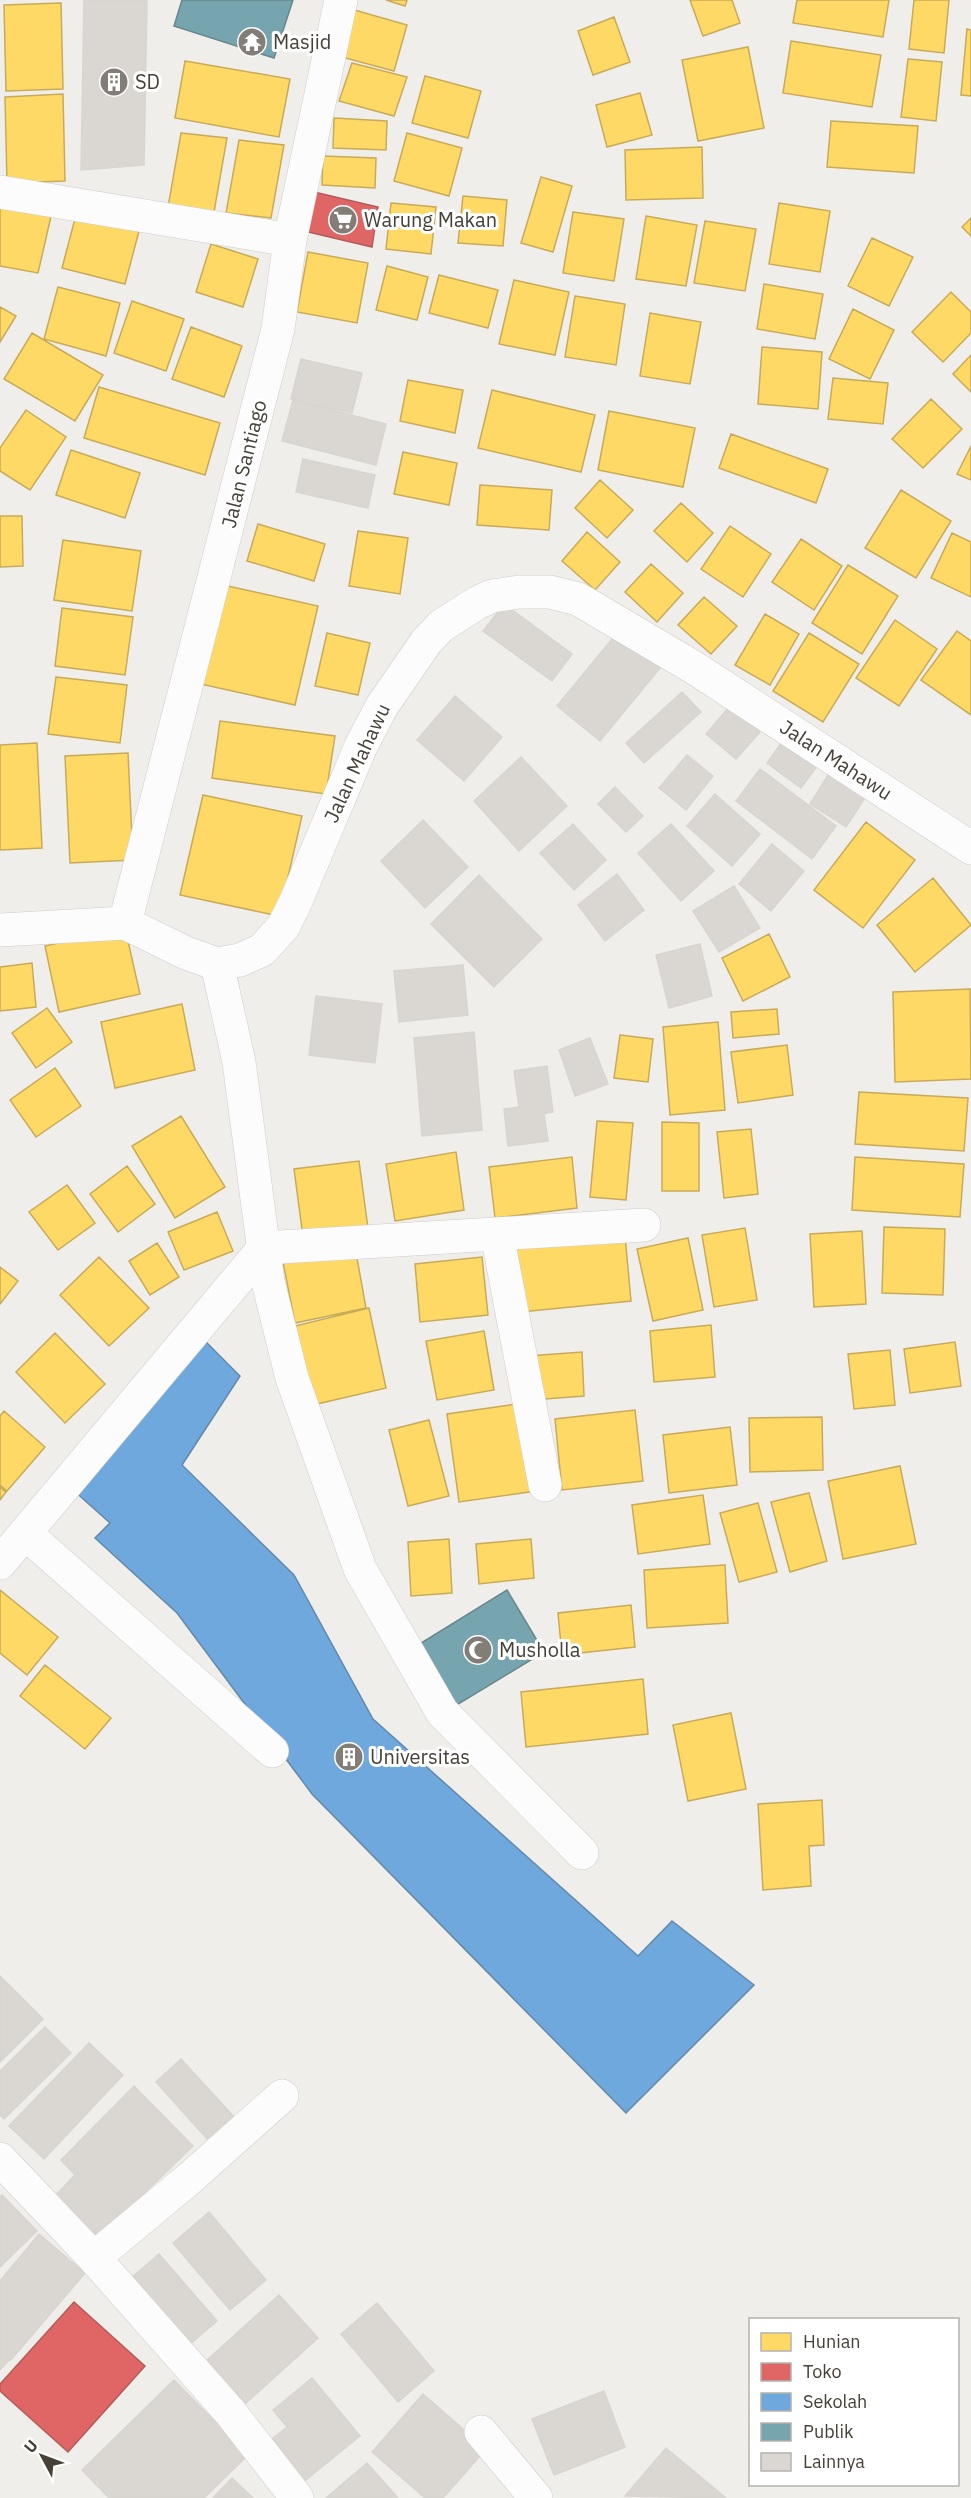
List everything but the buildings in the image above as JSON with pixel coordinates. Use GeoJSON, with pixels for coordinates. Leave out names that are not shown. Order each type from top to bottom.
{"type":"FeatureCollection","features":[{"type":"Feature","properties":{"kind":"street","name":"Jalan Santiago"},"geometry":{"type":"LineString","coordinates":[[125,923],[278,329],[290,240],[341,0]]}},
{"type":"Feature","properties":{"kind":"street"},"geometry":{"type":"LineString","coordinates":[[0,192],[290,240]]}},
{"type":"Feature","properties":{"kind":"street","name":"Jalan Mahawu"},"geometry":{"type":"LineString","coordinates":[[217,964],[240,960],[261,950],[283,927],[361,746],[382,706],[426,642],[441,626],[492,596],[519,592],[550,592],[578,599],[693,667],[971,848]]}},
{"type":"Feature","properties":{"kind":"street"},"geometry":{"type":"LineString","coordinates":[[0,930],[125,923],[186,953],[217,964],[239,1062],[268,1282],[292,1378],[360,1569],[442,1712],[582,1853]]}},
{"type":"Feature","properties":{"kind":"street"},"geometry":{"type":"LineString","coordinates":[[0,1563],[264,1248],[644,1224]]}},
{"type":"Feature","properties":{"kind":"street"},"geometry":{"type":"LineString","coordinates":[[497,1234],[545,1485]]}},
{"type":"Feature","properties":{"kind":"street"},"geometry":{"type":"LineString","coordinates":[[25,1533],[272,1751]]}},
{"type":"Feature","properties":{"kind":"street"},"geometry":{"type":"LineString","coordinates":[[94,2258],[190,2178],[282,2096]]}},
{"type":"Feature","properties":{"kind":"street"},"geometry":{"type":"LineString","coordinates":[[0,2159],[94,2258],[230,2412],[297,2498]]}},
{"type":"Feature","properties":{"kind":"street"},"geometry":{"type":"LineString","coordinates":[[481,2432],[536,2498]]}},
{"type":"Feature","properties":{"kind":"place","name":"Masjid"},"geometry":{"type":"Point","coordinates":[252,42]}},
{"type":"Feature","properties":{"kind":"place","name":"SD"},"geometry":{"type":"Point","coordinates":[114,82]}},
{"type":"Feature","properties":{"kind":"place","name":"Warung Makan"},"geometry":{"type":"Point","coordinates":[343,220]}},
{"type":"Feature","properties":{"kind":"place","name":"Musholla"},"geometry":{"type":"Point","coordinates":[478,1650]}},
{"type":"Feature","properties":{"kind":"place","name":"Universitas"},"geometry":{"type":"Point","coordinates":[349,1757]}}]}
